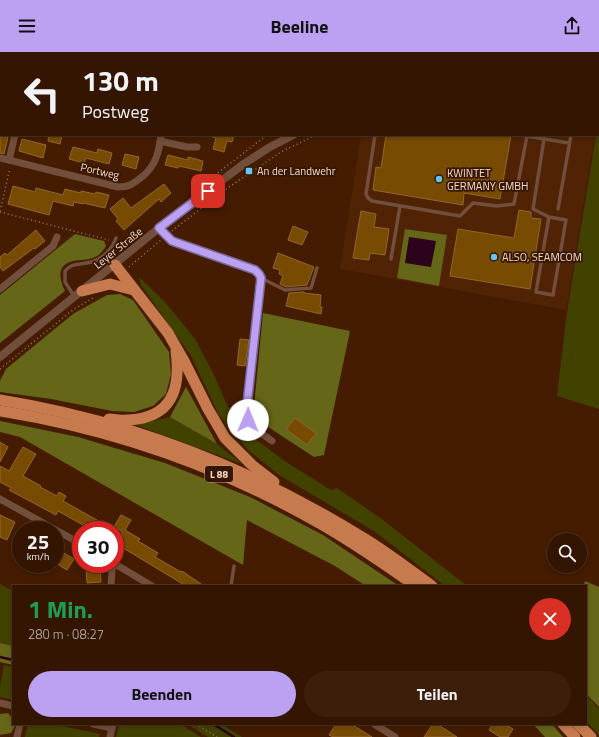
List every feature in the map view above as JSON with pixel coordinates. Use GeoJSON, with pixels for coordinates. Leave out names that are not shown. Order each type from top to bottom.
{"type":"FeatureCollection","features":[{"type":"Feature","properties":{"kind":"highway"},"geometry":{"type":"LineString","coordinates":[[114,265],[168,333],[225,438],[252,465],[295,498]]}},
{"type":"Feature","properties":{"kind":"highway"},"geometry":{"type":"LineString","coordinates":[[78,294],[110,284],[134,290]]}},
{"type":"Feature","properties":{"kind":"highway"},"geometry":{"type":"LineString","coordinates":[[83,416],[128,420],[146,417],[160,412],[170,402],[176,386],[178,367],[175,346]]}},
{"type":"Feature","properties":{"kind":"highway","name":"L 88"},"geometry":{"type":"LineString","coordinates":[[0,400],[35,405],[83,416],[168,443],[239,471],[295,498],[366,539],[431,585]]}},
{"type":"Feature","properties":{"kind":"highway","name":"L 88"},"geometry":{"type":"LineString","coordinates":[[0,411],[40,418],[100,432],[166,453],[234,480],[320,523],[415,585]]}},
{"type":"Feature","properties":{"kind":"highway"},"geometry":{"type":"LineString","coordinates":[[564,725],[575,737]]}},
{"type":"Feature","properties":{"kind":"highway"},"geometry":{"type":"LineString","coordinates":[[579,725],[591,737]]}},
{"type":"Feature","properties":{"kind":"street"},"geometry":{"type":"LineString","coordinates":[[10,161],[15,136]]}},
{"type":"Feature","properties":{"kind":"street","name":"Leyer Straße"},"geometry":{"type":"LineString","coordinates":[[0,357],[159,228],[245,162],[291,136]]}},
{"type":"Feature","properties":{"kind":"street","name":"Portweg"},"geometry":{"type":"LineString","coordinates":[[0,158],[118,187],[127,187],[134,184],[150,170],[158,154],[161,138],[187,148],[197,146]]}},
{"type":"Feature","properties":{"kind":"street"},"geometry":{"type":"LineString","coordinates":[[159,228],[172,241],[255,270],[259,274],[261,278],[246,414],[250,424],[272,441]]}},
{"type":"Feature","properties":{"kind":"street"},"geometry":{"type":"LineString","coordinates":[[0,289],[53,246],[57,237]]}},
{"type":"Feature","properties":{"kind":"street"},"geometry":{"type":"LineString","coordinates":[[0,499],[72,539]]}},
{"type":"Feature","properties":{"kind":"street"},"geometry":{"type":"LineString","coordinates":[[124,570],[150,585]]}},
{"type":"Feature","properties":{"kind":"street"},"geometry":{"type":"LineString","coordinates":[[111,585],[112,573]]}},
{"type":"Feature","properties":{"kind":"street"},"geometry":{"type":"LineString","coordinates":[[0,703],[12,706]]}},
{"type":"Feature","properties":{"kind":"street"},"geometry":{"type":"LineString","coordinates":[[17,737],[20,725]]}},
{"type":"Feature","properties":{"kind":"street"},"geometry":{"type":"LineString","coordinates":[[376,725],[395,737]]}},
{"type":"Feature","properties":{"kind":"street"},"geometry":{"type":"LineString","coordinates":[[110,737],[112,726]]}},
{"type":"Feature","properties":{"kind":"lane"},"geometry":{"type":"LineString","coordinates":[[375,136],[366,194],[368,198],[372,201],[460,216],[473,203],[497,206],[514,204],[527,136],[569,143]]}},
{"type":"Feature","properties":{"kind":"lane"},"geometry":{"type":"LineString","coordinates":[[558,209],[571,136]]}},
{"type":"Feature","properties":{"kind":"lane"},"geometry":{"type":"LineString","coordinates":[[544,139],[533,209],[549,216],[566,220],[553,295],[536,292],[549,216]]}},
{"type":"Feature","properties":{"kind":"lane"},"geometry":{"type":"LineString","coordinates":[[391,258],[400,206]]}},
{"type":"Feature","properties":{"kind":"lane"},"geometry":{"type":"LineString","coordinates":[[78,294],[65,282],[64,271],[73,265],[91,263],[99,259],[106,254],[115,240]]}},
{"type":"Feature","properties":{"kind":"lane"},"geometry":{"type":"LineString","coordinates":[[261,278],[285,290],[311,288],[317,268]]}},
{"type":"Feature","properties":{"kind":"lane"},"geometry":{"type":"LineString","coordinates":[[231,585],[234,566]]}},
{"type":"Feature","properties":{"kind":"path"},"geometry":{"type":"LineString","coordinates":[[122,274],[166,236],[229,187],[281,152],[314,136]]}},
{"type":"Feature","properties":{"kind":"path"},"geometry":{"type":"LineString","coordinates":[[10,161],[0,212],[115,240]]}},
{"type":"Feature","properties":{"kind":"path"},"geometry":{"type":"LineString","coordinates":[[0,369],[74,310],[94,298]]}},
{"type":"Feature","properties":{"kind":"path"},"geometry":{"type":"LineString","coordinates":[[198,725],[217,737]]}},
{"type":"Feature","properties":{"kind":"shaded area"},"geometry":{"type":"Polygon","coordinates":[[[361,136],[595,136],[566,310],[340,269],[361,136]]]}},
{"type":"Feature","properties":{"kind":"shaded area"},"geometry":{"type":"Polygon","coordinates":[[[596,136],[599,136],[599,409],[557,396],[567,312],[596,136]]]}},
{"type":"Feature","properties":{"kind":"shaded area"},"geometry":{"type":"Polygon","coordinates":[[[405,229],[447,235],[439,286],[397,278],[405,229]]]}},
{"type":"Feature","properties":{"kind":"shaded area"},"geometry":{"type":"Polygon","coordinates":[[[75,234],[104,241],[106,246],[101,253],[95,257],[73,261],[66,264],[60,275],[65,291],[0,343],[0,295],[75,234]]]}},
{"type":"Feature","properties":{"kind":"shaded area"},"geometry":{"type":"Polygon","coordinates":[[[409,237],[436,241],[431,267],[405,263],[409,237]]]}},
{"type":"Feature","properties":{"kind":"shaded area"},"geometry":{"type":"Polygon","coordinates":[[[139,277],[165,302],[195,339],[213,373],[227,405],[255,439],[286,462],[331,490],[337,488],[383,520],[466,585],[444,585],[374,531],[279,475],[247,449],[219,415],[191,356],[141,285],[139,277]]]}},
{"type":"Feature","properties":{"kind":"shaded area"},"geometry":{"type":"Polygon","coordinates":[[[120,294],[133,300],[169,352],[171,374],[166,394],[153,406],[134,412],[112,411],[51,399],[0,392],[0,381],[6,369],[73,314],[107,295],[120,294]]]}},
{"type":"Feature","properties":{"kind":"shaded area"},"geometry":{"type":"Polygon","coordinates":[[[263,313],[350,331],[324,455],[314,457],[253,417],[263,313]]]}},
{"type":"Feature","properties":{"kind":"shaded area"},"geometry":{"type":"Polygon","coordinates":[[[186,387],[217,444],[170,417],[186,387]]]}},
{"type":"Feature","properties":{"kind":"shaded area"},"geometry":{"type":"Polygon","coordinates":[[[170,417],[217,444],[242,464],[136,425],[170,417]]]}},
{"type":"Feature","properties":{"kind":"shaded area"},"geometry":{"type":"Polygon","coordinates":[[[0,421],[78,437],[165,463],[250,497],[323,535],[398,585],[364,585],[335,566],[247,520],[243,565],[20,437],[0,432],[0,421]]]}},
{"type":"Feature","properties":{"kind":"shaded area"},"geometry":{"type":"Polygon","coordinates":[[[585,581],[599,587],[599,707],[587,695],[587,585],[584,585],[585,581]]]}},
{"type":"Feature","properties":{"kind":"shaded area"},"geometry":{"type":"Polygon","coordinates":[[[0,584],[12,590],[12,646],[0,643],[0,584]]]}},
{"type":"Feature","properties":{"kind":"shaded area"},"geometry":{"type":"Polygon","coordinates":[[[0,643],[12,646],[12,665],[0,662],[0,643]]]}},
{"type":"Feature","properties":{"kind":"shaded area"},"geometry":{"type":"Polygon","coordinates":[[[4,665],[12,667],[12,700],[0,697],[0,687],[4,665]]]}},
{"type":"Feature","properties":{"kind":"shaded area"},"geometry":{"type":"Polygon","coordinates":[[[587,696],[599,709],[599,735],[587,722],[587,696]]]}},
{"type":"Feature","properties":{"kind":"shaded area"},"geometry":{"type":"Polygon","coordinates":[[[8,713],[12,718],[12,725],[15,725],[11,733],[0,735],[0,714],[8,713]]]}},
{"type":"Feature","properties":{"kind":"shaded area"},"geometry":{"type":"Polygon","coordinates":[[[28,725],[58,725],[100,734],[99,737],[25,737],[28,725]]]}},
{"type":"Feature","properties":{"kind":"shaded area"},"geometry":{"type":"Polygon","coordinates":[[[119,725],[182,725],[201,737],[116,737],[119,725]]]}},
{"type":"Feature","properties":{"kind":"shaded area"},"geometry":{"type":"Polygon","coordinates":[[[189,725],[223,725],[242,737],[208,737],[189,725]]]}},
{"type":"Feature","properties":{"kind":"shaded area"},"geometry":{"type":"Polygon","coordinates":[[[534,725],[553,725],[563,737],[545,737],[534,725]]]}},
{"type":"Feature","properties":{"kind":"building"},"geometry":{"type":"Polygon","coordinates":[[[0,136],[8,137],[4,154],[0,153],[0,136]]]}},
{"type":"Feature","properties":{"kind":"building"},"geometry":{"type":"Polygon","coordinates":[[[49,136],[62,136],[60,144],[48,141],[49,136]]]}},
{"type":"Feature","properties":{"kind":"building"},"geometry":{"type":"Polygon","coordinates":[[[234,136],[232,142],[227,141],[224,152],[213,149],[216,138],[212,137],[234,136]]]}},
{"type":"Feature","properties":{"kind":"building","name":"KWINTET GERMANY GMBH"},"geometry":{"type":"Polygon","coordinates":[[[386,136],[511,136],[500,199],[464,193],[463,205],[373,190],[376,167],[381,168],[386,136]]]}},
{"type":"Feature","properties":{"kind":"building"},"geometry":{"type":"Polygon","coordinates":[[[22,139],[46,145],[43,158],[19,151],[22,139]]]}},
{"type":"Feature","properties":{"kind":"building"},"geometry":{"type":"Polygon","coordinates":[[[73,147],[97,153],[98,149],[112,153],[109,164],[86,158],[84,163],[69,159],[73,147]]]}},
{"type":"Feature","properties":{"kind":"building"},"geometry":{"type":"Polygon","coordinates":[[[125,154],[139,157],[136,169],[122,165],[125,154]]]}},
{"type":"Feature","properties":{"kind":"building"},"geometry":{"type":"Polygon","coordinates":[[[168,155],[188,160],[188,157],[203,161],[201,171],[179,166],[178,168],[165,165],[168,155]]]}},
{"type":"Feature","properties":{"kind":"building"},"geometry":{"type":"Polygon","coordinates":[[[164,184],[171,193],[161,202],[159,199],[124,230],[116,221],[118,219],[110,209],[123,198],[131,208],[164,184]]]}},
{"type":"Feature","properties":{"kind":"building"},"geometry":{"type":"Polygon","coordinates":[[[13,186],[35,192],[36,188],[63,195],[65,189],[81,193],[81,191],[95,194],[96,192],[109,195],[105,208],[74,202],[73,206],[53,201],[49,215],[8,204],[13,186]]]}},
{"type":"Feature","properties":{"kind":"building","name":"ALSO, SEAMCOM"},"geometry":{"type":"Polygon","coordinates":[[[519,210],[531,212],[531,218],[541,219],[530,289],[450,276],[458,229],[514,238],[519,210]]]}},
{"type":"Feature","properties":{"kind":"building"},"geometry":{"type":"Polygon","coordinates":[[[361,211],[376,214],[374,227],[389,229],[385,255],[370,253],[369,260],[353,258],[361,211]]]}},
{"type":"Feature","properties":{"kind":"building"},"geometry":{"type":"Polygon","coordinates":[[[293,226],[308,232],[302,245],[288,240],[293,226]]]}},
{"type":"Feature","properties":{"kind":"building"},"geometry":{"type":"Polygon","coordinates":[[[36,230],[45,241],[3,271],[0,267],[0,257],[5,253],[7,255],[36,230]]]}},
{"type":"Feature","properties":{"kind":"building"},"geometry":{"type":"Polygon","coordinates":[[[278,253],[314,267],[307,285],[286,287],[280,284],[283,276],[279,274],[280,270],[273,268],[278,253]]]}},
{"type":"Feature","properties":{"kind":"building"},"geometry":{"type":"Polygon","coordinates":[[[304,292],[321,295],[321,314],[286,306],[289,293],[304,292]]]}},
{"type":"Feature","properties":{"kind":"building"},"geometry":{"type":"Polygon","coordinates":[[[240,339],[249,340],[245,366],[237,365],[240,339]]]}},
{"type":"Feature","properties":{"kind":"building"},"geometry":{"type":"Polygon","coordinates":[[[295,418],[316,433],[307,445],[286,429],[295,418]]]}},
{"type":"Feature","properties":{"kind":"building"},"geometry":{"type":"Polygon","coordinates":[[[0,442],[8,447],[0,462],[0,442]]]}},
{"type":"Feature","properties":{"kind":"building"},"geometry":{"type":"Polygon","coordinates":[[[23,447],[36,454],[23,476],[57,496],[59,492],[66,496],[63,501],[99,521],[76,521],[58,511],[56,515],[9,490],[11,488],[0,482],[0,466],[9,471],[23,447]]]}},
{"type":"Feature","properties":{"kind":"building"},"geometry":{"type":"Polygon","coordinates":[[[0,515],[13,521],[12,529],[7,540],[0,537],[0,515]]]}},
{"type":"Feature","properties":{"kind":"building"},"geometry":{"type":"Polygon","coordinates":[[[121,515],[131,520],[125,530],[140,539],[138,541],[158,553],[155,557],[181,572],[182,571],[203,585],[184,585],[124,548],[124,521],[118,521],[121,515]]]}},
{"type":"Feature","properties":{"kind":"building"},"geometry":{"type":"Polygon","coordinates":[[[64,553],[72,558],[72,562],[67,570],[64,568],[64,553]]]}},
{"type":"Feature","properties":{"kind":"building"},"geometry":{"type":"Polygon","coordinates":[[[86,573],[100,573],[101,582],[87,583],[86,573]]]}},
{"type":"Feature","properties":{"kind":"building"},"geometry":{"type":"Polygon","coordinates":[[[335,725],[353,725],[372,737],[333,737],[329,735],[335,725]]]}},
{"type":"Feature","properties":{"kind":"building"},"geometry":{"type":"Polygon","coordinates":[[[432,725],[439,725],[457,737],[424,737],[432,725]]]}},
{"type":"Feature","properties":{"kind":"building"},"geometry":{"type":"Polygon","coordinates":[[[492,725],[506,725],[513,729],[508,737],[500,737],[489,730],[492,725]]]}},
{"type":"Feature","properties":{"kind":"waterway"},"geometry":{"type":"LineString","coordinates":[[0,657],[12,660]]}},
{"type":"Feature","properties":{"kind":"waterway"},"geometry":{"type":"LineString","coordinates":[[215,725],[234,737]]}},
{"type":"Feature","properties":{"kind":"place","name":"An der Landwehr"},"geometry":{"type":"Point","coordinates":[249,171]}},
{"type":"Feature","properties":{"kind":"place","name":"KWINTET GERMANY GMBH"},"geometry":{"type":"Point","coordinates":[439,179]}},
{"type":"Feature","properties":{"kind":"place","name":"ALSO, SEAMCOM"},"geometry":{"type":"Point","coordinates":[494,257]}},
{"type":"Feature","properties":{"kind":"route"},"geometry":{"type":"LineString","coordinates":[[208,191],[159,228],[172,241],[255,270],[261,278],[246,414],[248,420]]}}]}
